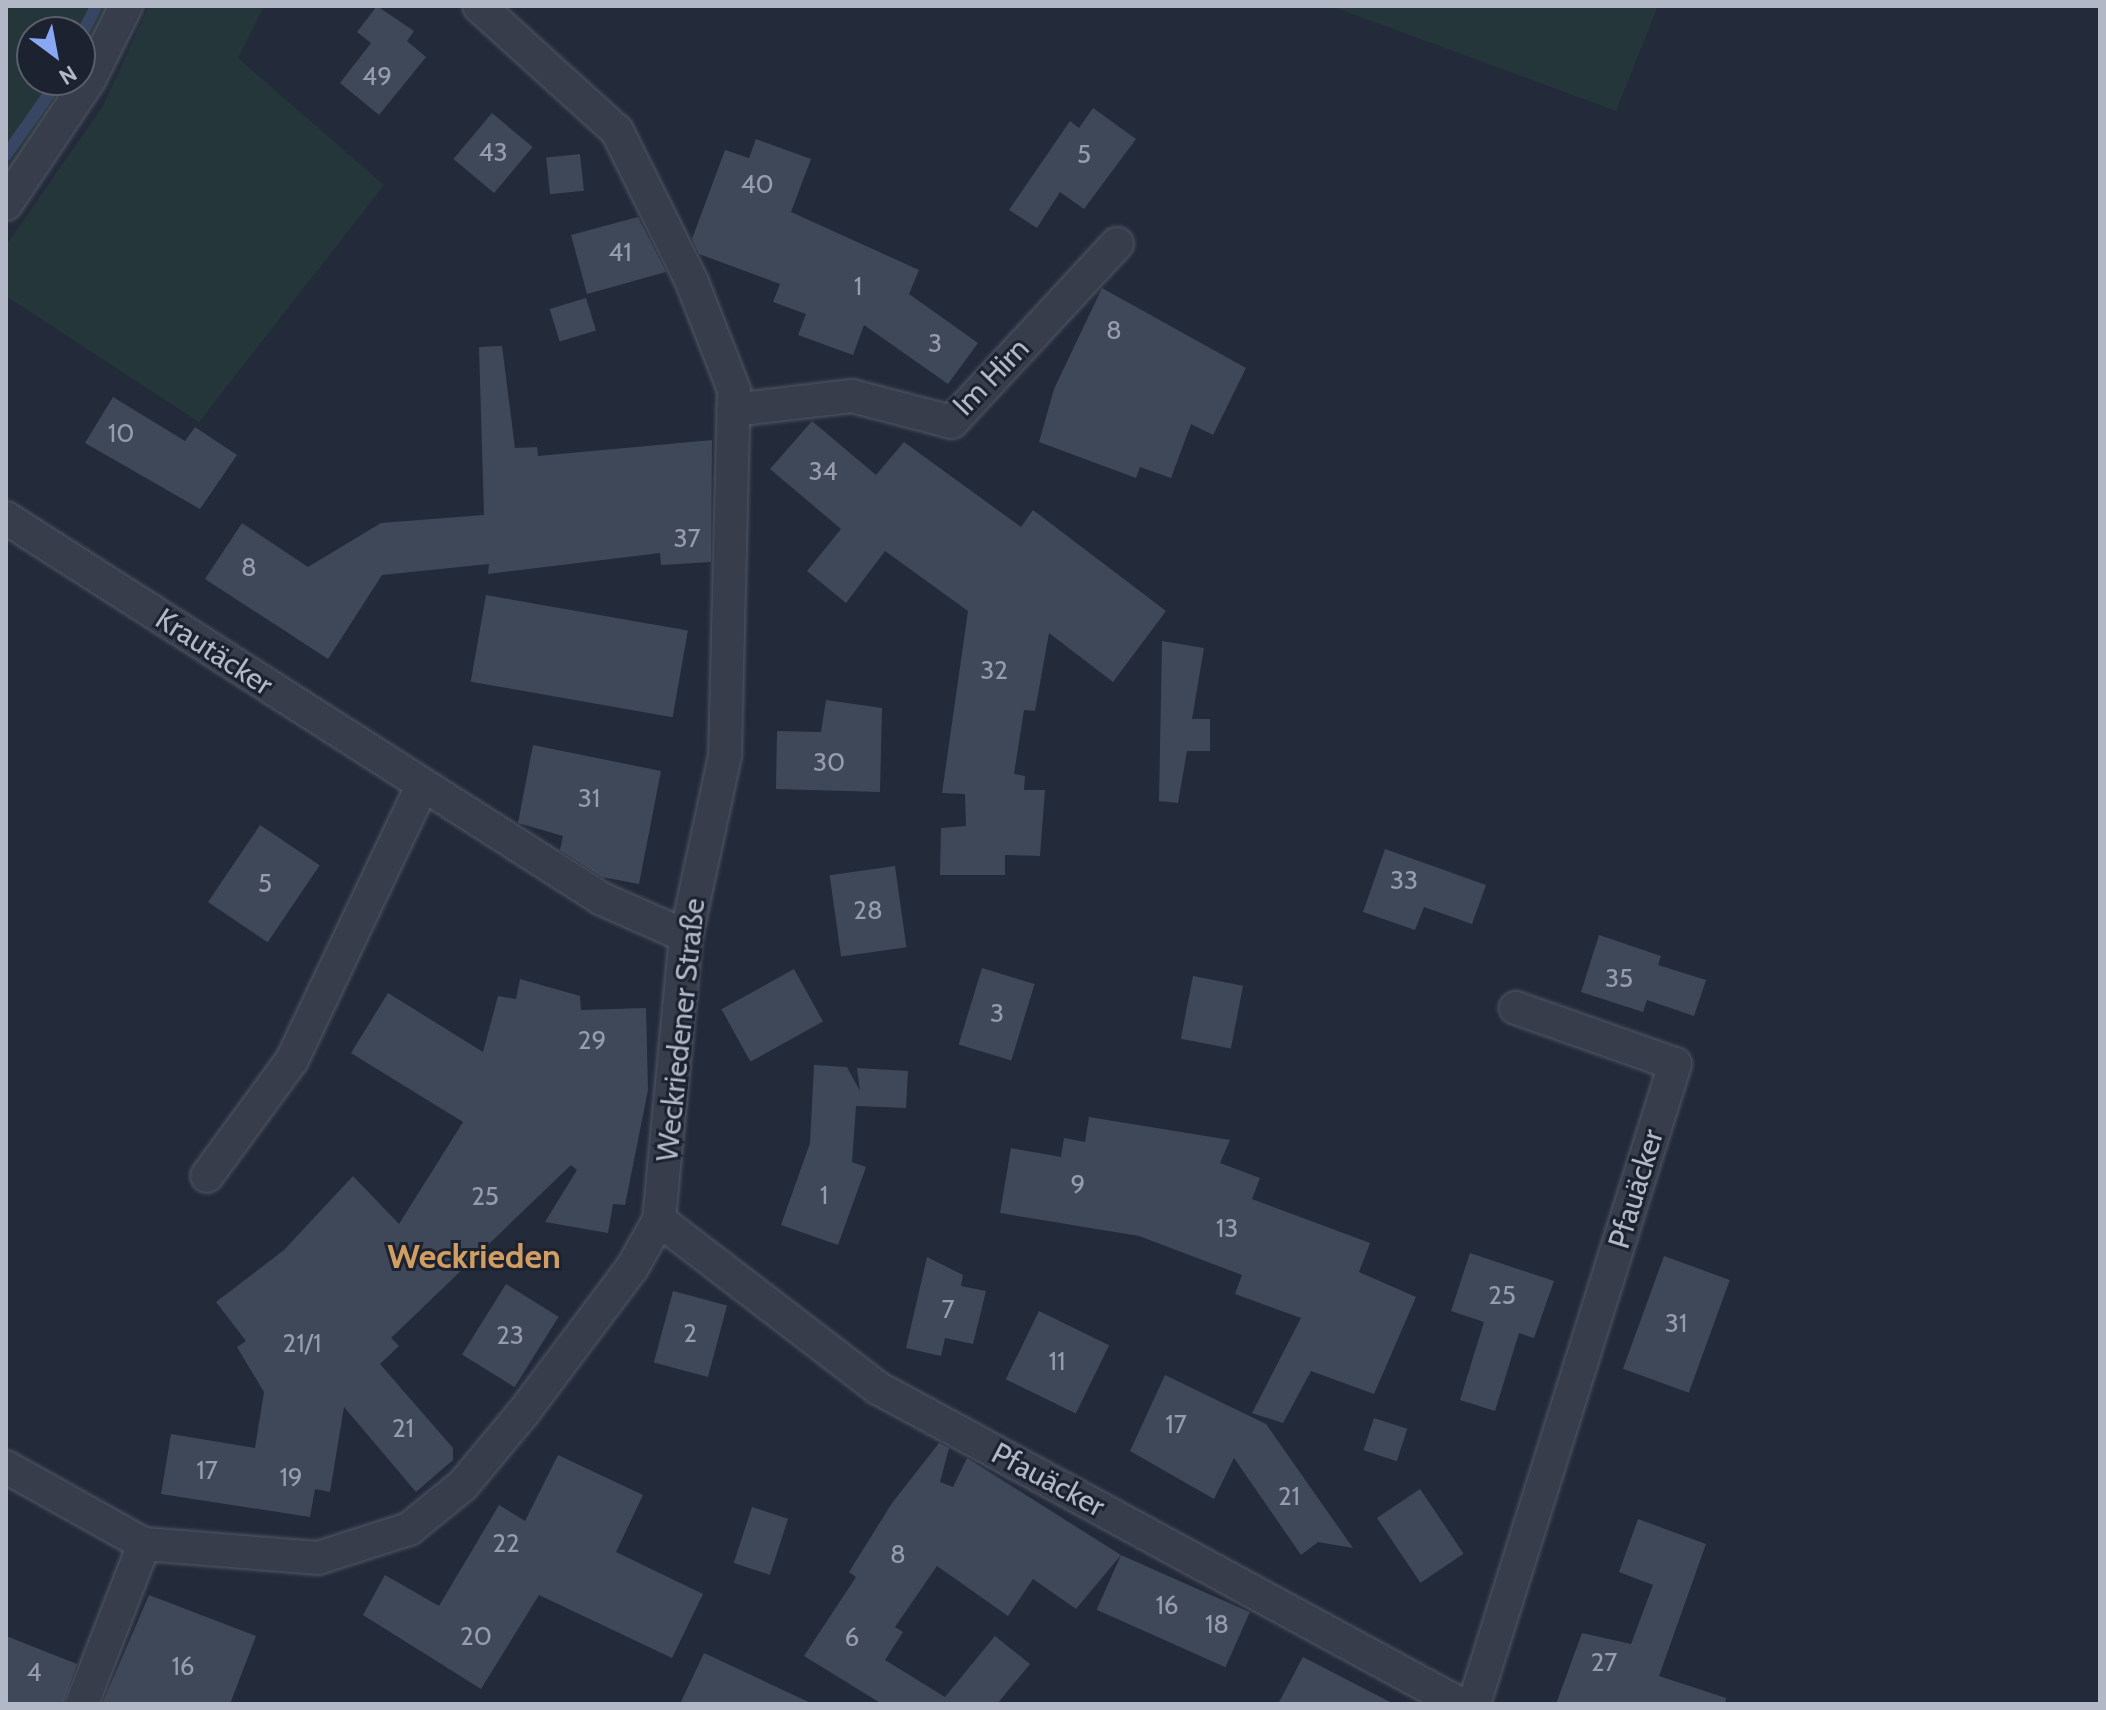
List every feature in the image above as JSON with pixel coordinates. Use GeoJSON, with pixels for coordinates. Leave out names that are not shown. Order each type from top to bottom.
{"type":"FeatureCollection","features":[{"type":"Feature","properties":{"kind":"street"},"geometry":{"type":"LineString","coordinates":[[6,204],[89,80],[126,6]]}},
{"type":"Feature","properties":{"kind":"street","name":"Weckriedener Straße"},"geometry":{"type":"LineString","coordinates":[[6,1467],[144,1544],[318,1558],[409,1529],[463,1485],[523,1413],[659,1220],[686,936],[725,755],[734,390],[692,282],[617,131],[479,6]]}},
{"type":"Feature","properties":{"kind":"street","name":"Im Hirn"},"geometry":{"type":"LineString","coordinates":[[733,410],[852,396],[952,422],[1117,244]]}},
{"type":"Feature","properties":{"kind":"street","name":"Krautäcker"},"geometry":{"type":"LineString","coordinates":[[6,518],[602,899],[686,936]]}},
{"type":"Feature","properties":{"kind":"street"},"geometry":{"type":"LineString","coordinates":[[207,1176],[292,1060],[422,786]]}},
{"type":"Feature","properties":{"kind":"street","name":"Pfauäcker"},"geometry":{"type":"LineString","coordinates":[[1474,1704],[1675,1064],[1516,1008]]}},
{"type":"Feature","properties":{"kind":"street","name":"Pfauäcker"},"geometry":{"type":"LineString","coordinates":[[659,1220],[878,1388],[1460,1704]]}},
{"type":"Feature","properties":{"kind":"street"},"geometry":{"type":"LineString","coordinates":[[82,1704],[144,1544]]}},
{"type":"Feature","properties":{"kind":"shaded area"},"geometry":{"type":"Polygon","coordinates":[[[6,6],[122,6],[96,57],[96,16],[16,16],[16,96],[76,97],[6,192],[6,6]]]}},
{"type":"Feature","properties":{"kind":"shaded area"},"geometry":{"type":"Polygon","coordinates":[[[149,6],[264,6],[238,58],[384,185],[199,422],[6,296],[6,245],[103,106],[149,6]]]}},
{"type":"Feature","properties":{"kind":"shaded area"},"geometry":{"type":"Polygon","coordinates":[[[1331,6],[1658,6],[1616,111],[1331,6]]]}},
{"type":"Feature","properties":{"kind":"building"},"geometry":{"type":"Polygon","coordinates":[[[377,6],[414,31],[407,41],[426,57],[379,115],[340,83],[371,43],[357,32],[377,6]]]}},
{"type":"Feature","properties":{"kind":"building"},"geometry":{"type":"Polygon","coordinates":[[[1093,108],[1136,139],[1084,209],[1060,192],[1037,228],[1009,210],[1070,121],[1079,128],[1093,108]]]}},
{"type":"Feature","properties":{"kind":"building"},"geometry":{"type":"Polygon","coordinates":[[[492,113],[533,147],[494,193],[453,159],[492,113]]]}},
{"type":"Feature","properties":{"kind":"building"},"geometry":{"type":"Polygon","coordinates":[[[756,139],[811,159],[791,212],[919,270],[909,294],[978,343],[948,384],[864,325],[853,355],[798,335],[806,314],[773,302],[780,284],[699,254],[692,239],[725,150],[749,158],[756,139]]]}},
{"type":"Feature","properties":{"kind":"building"},"geometry":{"type":"Polygon","coordinates":[[[580,154],[584,191],[550,194],[546,158],[580,154]]]}},
{"type":"Feature","properties":{"kind":"building"},"geometry":{"type":"Polygon","coordinates":[[[638,217],[666,272],[587,294],[571,235],[638,217]]]}},
{"type":"Feature","properties":{"kind":"building"},"geometry":{"type":"Polygon","coordinates":[[[1102,288],[1246,368],[1213,435],[1191,424],[1171,478],[1140,467],[1136,478],[1039,442],[1054,389],[1102,288]]]}},
{"type":"Feature","properties":{"kind":"building"},"geometry":{"type":"Polygon","coordinates":[[[586,298],[596,331],[560,342],[550,309],[586,298]]]}},
{"type":"Feature","properties":{"kind":"building"},"geometry":{"type":"Polygon","coordinates":[[[502,346],[515,448],[537,447],[538,456],[712,440],[711,562],[661,565],[660,553],[488,574],[489,564],[382,575],[328,659],[205,579],[242,523],[308,567],[381,523],[484,515],[479,347],[502,346]]]}},
{"type":"Feature","properties":{"kind":"building"},"geometry":{"type":"Polygon","coordinates":[[[113,397],[185,441],[195,427],[237,455],[200,509],[85,443],[113,397]]]}},
{"type":"Feature","properties":{"kind":"building"},"geometry":{"type":"Polygon","coordinates":[[[812,421],[876,475],[904,442],[1021,527],[1033,510],[1166,611],[1113,682],[1049,633],[1035,711],[1024,710],[1014,774],[1025,776],[1024,790],[1045,790],[1040,856],[1005,855],[1005,875],[940,875],[941,828],[966,826],[965,794],[942,793],[968,611],[885,551],[846,603],[807,571],[841,529],[770,469],[812,421]]]}},
{"type":"Feature","properties":{"kind":"building"},"geometry":{"type":"Polygon","coordinates":[[[486,595],[688,631],[673,717],[471,682],[486,595]]]}},
{"type":"Feature","properties":{"kind":"building"},"geometry":{"type":"Polygon","coordinates":[[[1162,641],[1204,648],[1192,719],[1210,719],[1210,751],[1187,751],[1178,803],[1159,801],[1162,641]]]}},
{"type":"Feature","properties":{"kind":"building"},"geometry":{"type":"Polygon","coordinates":[[[826,700],[882,708],[880,792],[776,789],[777,731],[821,732],[826,700]]]}},
{"type":"Feature","properties":{"kind":"building"},"geometry":{"type":"Polygon","coordinates":[[[533,745],[661,771],[639,884],[602,877],[560,850],[563,836],[518,823],[533,745]]]}},
{"type":"Feature","properties":{"kind":"building"},"geometry":{"type":"Polygon","coordinates":[[[260,825],[320,865],[268,942],[208,902],[260,825]]]}},
{"type":"Feature","properties":{"kind":"building"},"geometry":{"type":"Polygon","coordinates":[[[1385,849],[1486,885],[1472,924],[1424,907],[1415,930],[1363,912],[1385,849]]]}},
{"type":"Feature","properties":{"kind":"building"},"geometry":{"type":"Polygon","coordinates":[[[895,866],[906,947],[841,956],[830,875],[895,866]]]}},
{"type":"Feature","properties":{"kind":"building"},"geometry":{"type":"Polygon","coordinates":[[[1599,935],[1661,956],[1658,965],[1706,980],[1694,1016],[1647,1000],[1643,1012],[1581,992],[1599,935]]]}},
{"type":"Feature","properties":{"kind":"building"},"geometry":{"type":"Polygon","coordinates":[[[982,968],[1035,984],[1011,1061],[959,1045],[982,968]]]}},
{"type":"Feature","properties":{"kind":"building"},"geometry":{"type":"Polygon","coordinates":[[[794,969],[823,1021],[750,1062],[721,1009],[794,969]]]}},
{"type":"Feature","properties":{"kind":"building"},"geometry":{"type":"Polygon","coordinates":[[[1193,976],[1243,986],[1231,1049],[1181,1039],[1193,976]]]}},
{"type":"Feature","properties":{"kind":"building"},"geometry":{"type":"Polygon","coordinates":[[[520,979],[580,996],[581,1010],[646,1008],[648,1090],[625,1205],[613,1204],[608,1233],[545,1222],[577,1170],[571,1165],[391,1338],[399,1346],[380,1364],[453,1448],[453,1460],[416,1492],[344,1407],[330,1492],[315,1489],[310,1517],[161,1494],[171,1434],[255,1448],[264,1392],[237,1347],[246,1341],[216,1302],[284,1250],[353,1176],[399,1224],[463,1122],[351,1053],[388,993],[483,1052],[498,996],[516,999],[520,979]]]}},
{"type":"Feature","properties":{"kind":"building"},"geometry":{"type":"Polygon","coordinates":[[[814,1065],[847,1067],[860,1091],[857,1068],[908,1071],[906,1108],[856,1106],[852,1162],[866,1167],[838,1245],[781,1225],[810,1143],[814,1065]]]}},
{"type":"Feature","properties":{"kind":"building"},"geometry":{"type":"Polygon","coordinates":[[[1089,1117],[1230,1140],[1220,1163],[1260,1178],[1252,1199],[1370,1243],[1359,1272],[1416,1297],[1374,1394],[1311,1371],[1283,1423],[1252,1413],[1301,1318],[1235,1294],[1242,1275],[1139,1236],[1000,1213],[1011,1148],[1061,1157],[1064,1138],[1085,1142],[1089,1117]]]}},
{"type":"Feature","properties":{"kind":"building"},"geometry":{"type":"Polygon","coordinates":[[[1470,1253],[1554,1281],[1534,1338],[1519,1333],[1495,1411],[1460,1400],[1484,1322],[1451,1311],[1470,1253]]]}},
{"type":"Feature","properties":{"kind":"building"},"geometry":{"type":"Polygon","coordinates":[[[1664,1256],[1730,1280],[1689,1393],[1623,1369],[1664,1256]]]}},
{"type":"Feature","properties":{"kind":"building"},"geometry":{"type":"Polygon","coordinates":[[[927,1257],[963,1275],[961,1286],[986,1291],[973,1344],[945,1338],[941,1356],[906,1348],[927,1257]]]}},
{"type":"Feature","properties":{"kind":"building"},"geometry":{"type":"Polygon","coordinates":[[[506,1284],[559,1317],[515,1387],[462,1354],[506,1284]]]}},
{"type":"Feature","properties":{"kind":"building"},"geometry":{"type":"Polygon","coordinates":[[[673,1291],[727,1305],[708,1377],[654,1362],[673,1291]]]}},
{"type":"Feature","properties":{"kind":"building"},"geometry":{"type":"Polygon","coordinates":[[[1039,1311],[1109,1345],[1076,1414],[1006,1379],[1039,1311]]]}},
{"type":"Feature","properties":{"kind":"building"},"geometry":{"type":"Polygon","coordinates":[[[1165,1375],[1266,1424],[1353,1548],[1318,1542],[1301,1555],[1234,1458],[1214,1499],[1130,1451],[1165,1375]]]}},
{"type":"Feature","properties":{"kind":"building"},"geometry":{"type":"Polygon","coordinates":[[[1374,1418],[1407,1429],[1397,1461],[1363,1450],[1374,1418]]]}},
{"type":"Feature","properties":{"kind":"building"},"geometry":{"type":"Polygon","coordinates":[[[939,1443],[949,1448],[940,1482],[953,1487],[967,1458],[1121,1555],[1076,1609],[1033,1579],[1008,1616],[937,1566],[895,1627],[903,1632],[885,1660],[945,1697],[995,1636],[1030,1664],[997,1704],[882,1704],[804,1656],[856,1577],[849,1572],[892,1503],[939,1443]]]}},
{"type":"Feature","properties":{"kind":"building"},"geometry":{"type":"Polygon","coordinates":[[[558,1455],[643,1495],[616,1552],[703,1594],[672,1658],[539,1595],[481,1689],[363,1615],[385,1575],[439,1606],[499,1505],[525,1521],[558,1455]]]}},
{"type":"Feature","properties":{"kind":"building"},"geometry":{"type":"Polygon","coordinates":[[[1420,1489],[1464,1554],[1421,1583],[1377,1518],[1420,1489]]]}},
{"type":"Feature","properties":{"kind":"building"},"geometry":{"type":"Polygon","coordinates":[[[752,1507],[788,1519],[770,1575],[734,1563],[752,1507]]]}},
{"type":"Feature","properties":{"kind":"building"},"geometry":{"type":"Polygon","coordinates":[[[1638,1519],[1706,1544],[1659,1676],[1726,1698],[1725,1704],[1556,1704],[1582,1633],[1631,1644],[1653,1585],[1619,1572],[1638,1519]]]}},
{"type":"Feature","properties":{"kind":"building"},"geometry":{"type":"Polygon","coordinates":[[[1121,1555],[1250,1612],[1225,1667],[1097,1610],[1121,1555]]]}},
{"type":"Feature","properties":{"kind":"building"},"geometry":{"type":"Polygon","coordinates":[[[149,1595],[256,1636],[230,1704],[102,1704],[149,1595]]]}},
{"type":"Feature","properties":{"kind":"building"},"geometry":{"type":"Polygon","coordinates":[[[6,1636],[77,1664],[63,1704],[6,1704],[6,1636]]]}},
{"type":"Feature","properties":{"kind":"building"},"geometry":{"type":"Polygon","coordinates":[[[704,1653],[813,1704],[680,1704],[704,1653]]]}},
{"type":"Feature","properties":{"kind":"building"},"geometry":{"type":"Polygon","coordinates":[[[1303,1657],[1394,1704],[1278,1704],[1303,1657]]]}},
{"type":"Feature","properties":{"kind":"waterway"},"geometry":{"type":"LineString","coordinates":[[91,16],[96,6]]}},
{"type":"Feature","properties":{"kind":"waterway"},"geometry":{"type":"LineString","coordinates":[[6,155],[48,96]]}},
{"type":"Feature","properties":{"kind":"district","name":"Weckrieden"},"geometry":{"type":"Point","coordinates":[474,1257]}}]}
